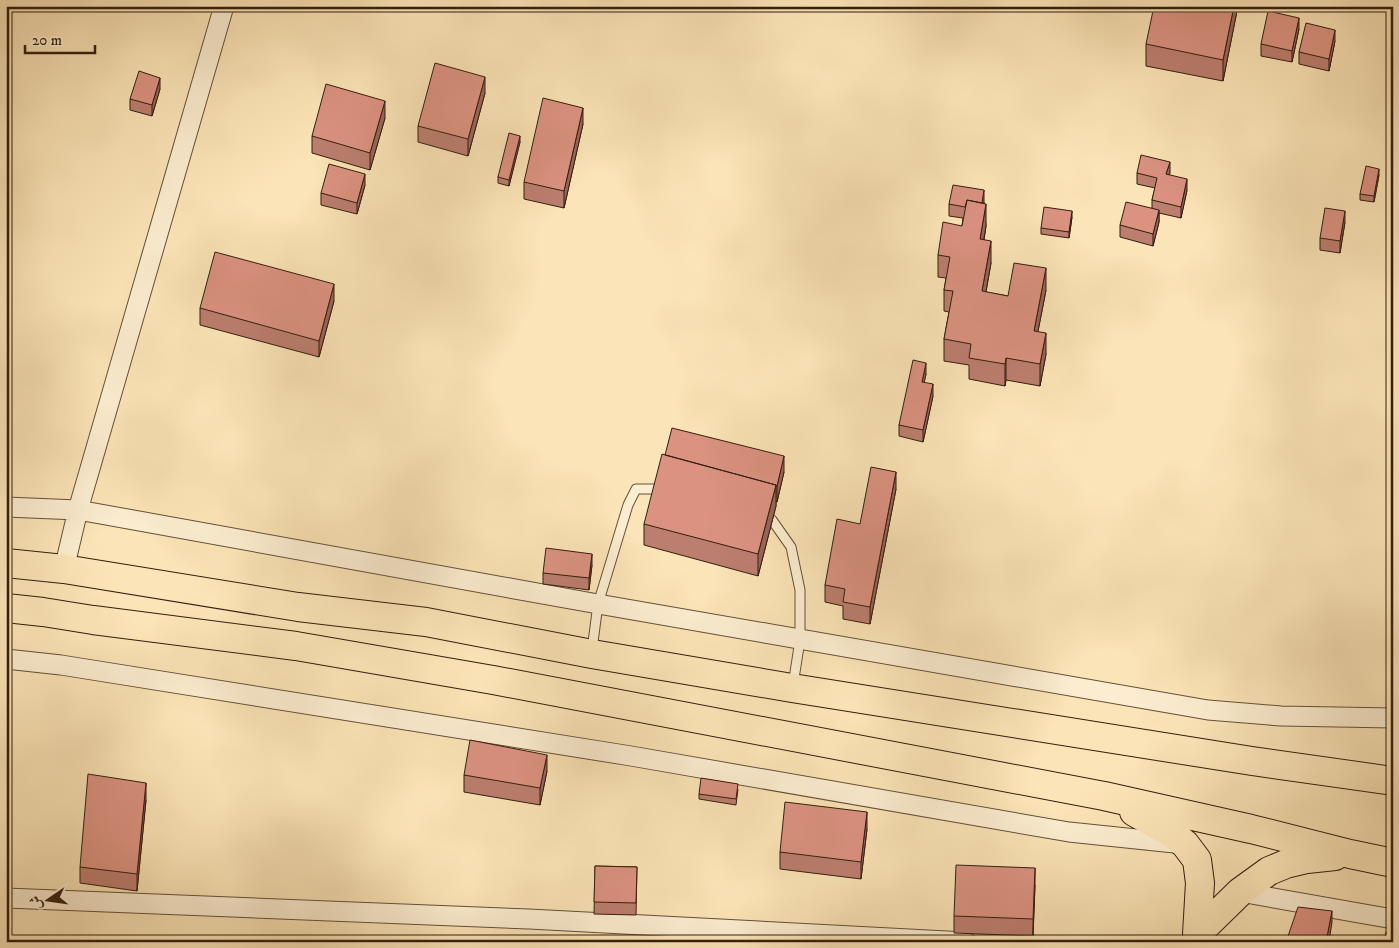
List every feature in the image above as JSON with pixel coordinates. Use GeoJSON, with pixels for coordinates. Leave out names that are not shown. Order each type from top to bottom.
{"type":"FeatureCollection","features":[{"type":"Feature","properties":{"kind":"highway"},"geometry":{"type":"LineString","coordinates":[[6,563],[64,568],[298,606],[426,622],[592,654],[792,688],[1124,741],[1393,781]]}},
{"type":"Feature","properties":{"kind":"highway"},"geometry":{"type":"LineString","coordinates":[[6,608],[296,646],[398,663],[1104,796],[1393,863]]}},
{"type":"Feature","properties":{"kind":"highway"},"geometry":{"type":"LineString","coordinates":[[1104,796],[1170,832],[1186,844],[1197,860],[1200,883],[1197,934],[1240,892],[1269,871],[1286,864],[1307,859],[1350,854]]}},
{"type":"Feature","properties":{"kind":"street"},"geometry":{"type":"LineString","coordinates":[[64,568],[78,510],[224,6]]}},
{"type":"Feature","properties":{"kind":"street"},"geometry":{"type":"LineString","coordinates":[[6,507],[78,510],[800,640],[1208,710],[1281,716],[1393,718]]}},
{"type":"Feature","properties":{"kind":"street"},"geometry":{"type":"LineString","coordinates":[[6,659],[71,667],[622,754],[1069,832],[1186,844]]}},
{"type":"Feature","properties":{"kind":"street"},"geometry":{"type":"LineString","coordinates":[[1240,892],[1393,919]]}},
{"type":"Feature","properties":{"kind":"street"},"geometry":{"type":"LineString","coordinates":[[6,898],[529,919],[966,942]]}},
{"type":"Feature","properties":{"kind":"lane"},"geometry":{"type":"LineString","coordinates":[[592,654],[598,604],[628,504],[636,489],[658,489]]}},
{"type":"Feature","properties":{"kind":"lane"},"geometry":{"type":"LineString","coordinates":[[772,520],[791,547],[800,590],[800,640],[792,688]]}},
{"type":"Feature","properties":{"kind":"building"},"geometry":{"type":"Polygon","coordinates":[[[1154,6],[1234,6],[1223,60],[1146,44],[1154,6]]]}},
{"type":"Feature","properties":{"kind":"building"},"geometry":{"type":"Polygon","coordinates":[[[1268,11],[1299,18],[1292,51],[1261,44],[1268,11]]]}},
{"type":"Feature","properties":{"kind":"building"},"geometry":{"type":"Polygon","coordinates":[[[1306,23],[1335,30],[1329,59],[1299,52],[1306,23]]]}},
{"type":"Feature","properties":{"kind":"building"},"geometry":{"type":"Polygon","coordinates":[[[435,63],[485,77],[468,139],[418,126],[435,63]]]}},
{"type":"Feature","properties":{"kind":"building"},"geometry":{"type":"Polygon","coordinates":[[[139,71],[160,78],[152,105],[130,99],[139,71]]]}},
{"type":"Feature","properties":{"kind":"building"},"geometry":{"type":"Polygon","coordinates":[[[326,84],[385,101],[370,153],[312,136],[326,84]]]}},
{"type":"Feature","properties":{"kind":"building"},"geometry":{"type":"Polygon","coordinates":[[[543,98],[583,108],[564,191],[524,182],[543,98]]]}},
{"type":"Feature","properties":{"kind":"building"},"geometry":{"type":"Polygon","coordinates":[[[509,133],[520,136],[509,180],[498,177],[509,133]]]}},
{"type":"Feature","properties":{"kind":"building"},"geometry":{"type":"Polygon","coordinates":[[[1141,155],[1170,162],[1166,174],[1187,179],[1181,207],[1152,200],[1157,178],[1137,173],[1141,155]]]}},
{"type":"Feature","properties":{"kind":"building"},"geometry":{"type":"Polygon","coordinates":[[[329,164],[365,174],[357,203],[321,193],[329,164]]]}},
{"type":"Feature","properties":{"kind":"building"},"geometry":{"type":"Polygon","coordinates":[[[1366,166],[1379,169],[1374,196],[1360,194],[1366,166]]]}},
{"type":"Feature","properties":{"kind":"building"},"geometry":{"type":"Polygon","coordinates":[[[953,185],[984,190],[982,203],[967,200],[965,207],[949,204],[953,185]]]}},
{"type":"Feature","properties":{"kind":"building"},"geometry":{"type":"Polygon","coordinates":[[[967,200],[986,204],[980,239],[991,241],[982,291],[1008,296],[1014,263],[1046,268],[1034,331],[1046,333],[1040,364],[1006,358],[1005,364],[969,358],[971,344],[944,339],[953,291],[944,290],[950,257],[938,255],[943,222],[962,226],[967,200]]]}},
{"type":"Feature","properties":{"kind":"building"},"geometry":{"type":"Polygon","coordinates":[[[1126,202],[1159,210],[1153,234],[1120,225],[1126,202]]]}},
{"type":"Feature","properties":{"kind":"building"},"geometry":{"type":"Polygon","coordinates":[[[1044,207],[1072,211],[1069,232],[1041,228],[1044,207]]]}},
{"type":"Feature","properties":{"kind":"building"},"geometry":{"type":"Polygon","coordinates":[[[1325,208],[1345,211],[1340,241],[1320,238],[1325,208]]]}},
{"type":"Feature","properties":{"kind":"building"},"geometry":{"type":"Polygon","coordinates":[[[215,252],[334,284],[319,341],[200,308],[215,252]]]}},
{"type":"Feature","properties":{"kind":"building"},"geometry":{"type":"Polygon","coordinates":[[[913,360],[926,363],[922,382],[933,384],[923,430],[899,425],[913,360]]]}},
{"type":"Feature","properties":{"kind":"building"},"geometry":{"type":"Polygon","coordinates":[[[672,428],[784,456],[777,486],[665,455],[672,428]]]}},
{"type":"Feature","properties":{"kind":"building"},"geometry":{"type":"Polygon","coordinates":[[[662,454],[776,485],[758,554],[644,524],[662,454]]]}},
{"type":"Feature","properties":{"kind":"building"},"geometry":{"type":"Polygon","coordinates":[[[871,467],[896,472],[870,607],[843,602],[845,589],[825,585],[837,519],[860,524],[871,467]]]}},
{"type":"Feature","properties":{"kind":"building"},"geometry":{"type":"Polygon","coordinates":[[[546,548],[592,554],[589,578],[543,573],[546,548]]]}},
{"type":"Feature","properties":{"kind":"building"},"geometry":{"type":"Polygon","coordinates":[[[470,740],[547,755],[540,788],[464,775],[470,740]]]}},
{"type":"Feature","properties":{"kind":"building"},"geometry":{"type":"Polygon","coordinates":[[[88,774],[146,783],[137,874],[80,867],[88,774]]]}},
{"type":"Feature","properties":{"kind":"building"},"geometry":{"type":"Polygon","coordinates":[[[701,778],[738,784],[736,799],[699,794],[701,778]]]}},
{"type":"Feature","properties":{"kind":"building"},"geometry":{"type":"Polygon","coordinates":[[[785,802],[867,812],[861,862],[780,852],[785,802]]]}},
{"type":"Feature","properties":{"kind":"building"},"geometry":{"type":"Polygon","coordinates":[[[956,865],[1035,868],[1033,919],[954,916],[956,865]]]}},
{"type":"Feature","properties":{"kind":"building"},"geometry":{"type":"Polygon","coordinates":[[[595,866],[637,867],[636,903],[594,902],[595,866]]]}},
{"type":"Feature","properties":{"kind":"building"},"geometry":{"type":"Polygon","coordinates":[[[1298,907],[1332,911],[1326,942],[1286,942],[1298,907]]]}},
{"type":"Feature","properties":{"kind":"building"},"geometry":{"type":"Polygon","coordinates":[[[1386,932],[1393,933],[1393,942],[1384,942],[1386,932]]]}}]}
